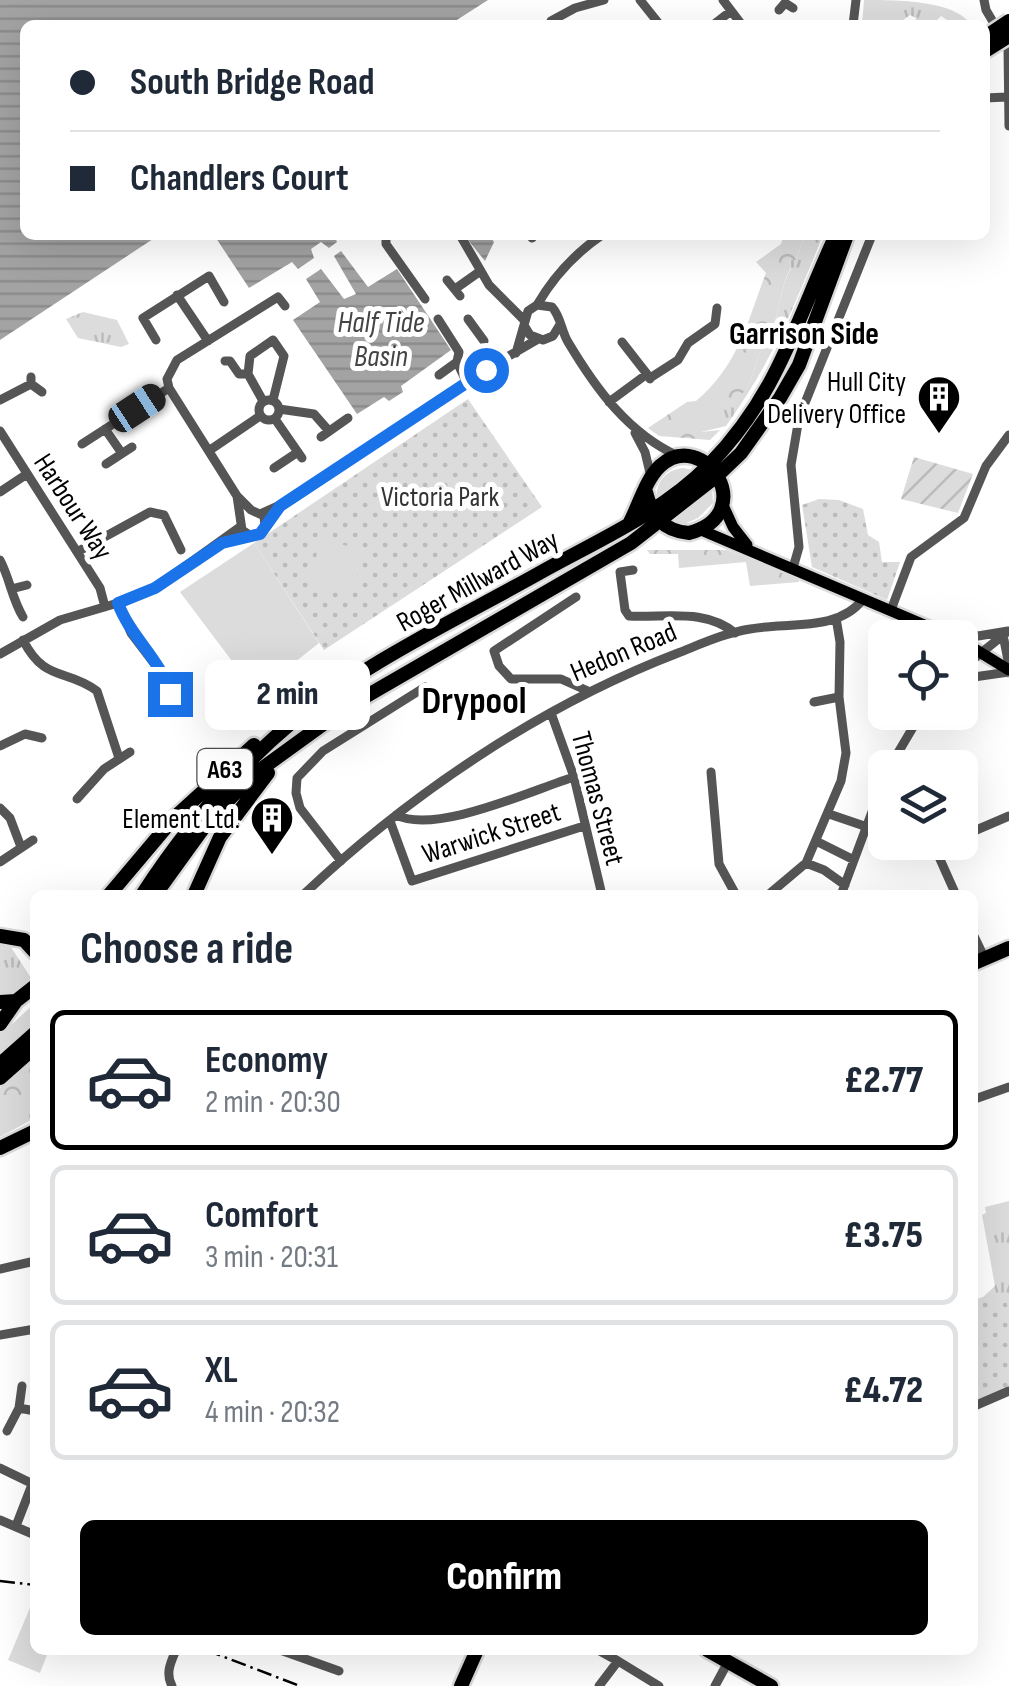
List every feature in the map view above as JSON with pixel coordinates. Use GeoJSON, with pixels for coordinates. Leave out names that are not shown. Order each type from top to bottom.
{"type":"FeatureCollection","features":[{"type":"Feature","properties":{"kind":"highway","name":"Roger Millward Way"},"geometry":{"type":"LineString","coordinates":[[717,476],[794,337],[834,240]]}},
{"type":"Feature","properties":{"kind":"highway","name":"Roger Millward Way"},"geometry":{"type":"LineString","coordinates":[[159,890],[210,819],[253,775],[300,740],[344,708],[631,543],[656,517],[717,476],[741,453],[799,365],[846,240]]}},
{"type":"Feature","properties":{"kind":"highway","name":"Roger Millward Way"},"geometry":{"type":"LineString","coordinates":[[648,484],[662,464],[740,430]]}},
{"type":"Feature","properties":{"kind":"highway"},"geometry":{"type":"LineString","coordinates":[[685,456],[717,476],[722,505],[712,522],[701,530]]}},
{"type":"Feature","properties":{"kind":"highway"},"geometry":{"type":"LineString","coordinates":[[648,484],[656,517],[682,533]]}},
{"type":"Feature","properties":{"kind":"highway"},"geometry":{"type":"LineString","coordinates":[[629,523],[648,484]]}},
{"type":"Feature","properties":{"kind":"highway","name":"Roger Millward Way"},"geometry":{"type":"LineString","coordinates":[[145,890],[196,816],[292,722],[365,672],[629,523],[656,517]]}},
{"type":"Feature","properties":{"kind":"highway","name":"Roger Millward Way"},"geometry":{"type":"LineString","coordinates":[[631,543],[701,530]]}},
{"type":"Feature","properties":{"kind":"highway","name":"A63"},"geometry":{"type":"LineString","coordinates":[[113,890],[174,818],[219,774],[282,722],[365,672]]}},
{"type":"Feature","properties":{"kind":"highway","name":"A63"},"geometry":{"type":"LineString","coordinates":[[196,890],[220,836],[256,785],[300,740]]}},
{"type":"Feature","properties":{"kind":"highway"},"geometry":{"type":"LineString","coordinates":[[8,936],[30,949]]}},
{"type":"Feature","properties":{"kind":"highway"},"geometry":{"type":"LineString","coordinates":[[978,956],[1009,938]]}},
{"type":"Feature","properties":{"kind":"highway"},"geometry":{"type":"LineString","coordinates":[[978,957],[1009,948]]}},
{"type":"Feature","properties":{"kind":"highway"},"geometry":{"type":"LineString","coordinates":[[0,1024],[16,1001],[30,991]]}},
{"type":"Feature","properties":{"kind":"highway"},"geometry":{"type":"LineString","coordinates":[[0,1002],[16,1001]]}},
{"type":"Feature","properties":{"kind":"highway"},"geometry":{"type":"LineString","coordinates":[[0,1064],[30,1037]]}},
{"type":"Feature","properties":{"kind":"highway"},"geometry":{"type":"LineString","coordinates":[[0,1078],[30,1051]]}},
{"type":"Feature","properties":{"kind":"highway"},"geometry":{"type":"LineString","coordinates":[[0,1148],[30,1133]]}},
{"type":"Feature","properties":{"kind":"highway"},"geometry":{"type":"LineString","coordinates":[[461,1686],[474,1655]]}},
{"type":"Feature","properties":{"kind":"highway"},"geometry":{"type":"LineString","coordinates":[[716,1655],[771,1686]]}},
{"type":"Feature","properties":{"kind":"main road"},"geometry":{"type":"LineString","coordinates":[[722,505],[750,548]]}},
{"type":"Feature","properties":{"kind":"main road"},"geometry":{"type":"LineString","coordinates":[[701,530],[914,620]]}},
{"type":"Feature","properties":{"kind":"main road"},"geometry":{"type":"LineString","coordinates":[[978,651],[1009,669]]}},
{"type":"Feature","properties":{"kind":"street"},"geometry":{"type":"LineString","coordinates":[[566,19],[604,0]]}},
{"type":"Feature","properties":{"kind":"street"},"geometry":{"type":"LineString","coordinates":[[640,0],[656,20]]}},
{"type":"Feature","properties":{"kind":"street"},"geometry":{"type":"LineString","coordinates":[[722,0],[738,20]]}},
{"type":"Feature","properties":{"kind":"street"},"geometry":{"type":"LineString","coordinates":[[984,0],[1008,47],[1009,126]]}},
{"type":"Feature","properties":{"kind":"street"},"geometry":{"type":"LineString","coordinates":[[719,20],[731,11]]}},
{"type":"Feature","properties":{"kind":"street"},"geometry":{"type":"LineString","coordinates":[[386,240],[424,299]]}},
{"type":"Feature","properties":{"kind":"street"},"geometry":{"type":"LineString","coordinates":[[464,240],[479,272],[530,335],[574,353]]}},
{"type":"Feature","properties":{"kind":"street"},"geometry":{"type":"LineString","coordinates":[[516,353],[524,323],[552,279],[594,240]]}},
{"type":"Feature","properties":{"kind":"street"},"geometry":{"type":"LineString","coordinates":[[792,568],[800,547],[791,465],[799,418],[870,240]]}},
{"type":"Feature","properties":{"kind":"street"},"geometry":{"type":"LineString","coordinates":[[447,280],[458,292],[479,272]]}},
{"type":"Feature","properties":{"kind":"street"},"geometry":{"type":"LineString","coordinates":[[156,340],[143,318],[208,276],[224,302]]}},
{"type":"Feature","properties":{"kind":"street"},"geometry":{"type":"LineString","coordinates":[[552,279],[552,307],[559,326],[610,402],[656,446],[685,456]]}},
{"type":"Feature","properties":{"kind":"street"},"geometry":{"type":"LineString","coordinates":[[243,526],[260,534],[260,515],[238,496],[169,388],[170,370],[178,360],[276,293],[284,306]]}},
{"type":"Feature","properties":{"kind":"street"},"geometry":{"type":"LineString","coordinates":[[177,295],[208,341]]}},
{"type":"Feature","properties":{"kind":"street"},"geometry":{"type":"LineString","coordinates":[[508,304],[552,307]]}},
{"type":"Feature","properties":{"kind":"street"},"geometry":{"type":"LineString","coordinates":[[610,402],[678,360],[688,343],[714,324],[717,308]]}},
{"type":"Feature","properties":{"kind":"street"},"geometry":{"type":"LineString","coordinates":[[438,319],[459,352],[458,362],[467,383]]}},
{"type":"Feature","properties":{"kind":"street"},"geometry":{"type":"LineString","coordinates":[[453,341],[471,323],[484,341]]}},
{"type":"Feature","properties":{"kind":"street"},"geometry":{"type":"LineString","coordinates":[[0,654],[60,620],[155,588],[243,526],[559,326]]}},
{"type":"Feature","properties":{"kind":"street"},"geometry":{"type":"LineString","coordinates":[[273,407],[284,356],[277,343],[269,340],[250,356],[248,374],[300,454],[274,468]]}},
{"type":"Feature","properties":{"kind":"street"},"geometry":{"type":"LineString","coordinates":[[622,342],[650,378]]}},
{"type":"Feature","properties":{"kind":"street"},"geometry":{"type":"LineString","coordinates":[[225,362],[230,361],[239,374],[248,374]]}},
{"type":"Feature","properties":{"kind":"street"},"geometry":{"type":"LineString","coordinates":[[439,375],[458,362]]}},
{"type":"Feature","properties":{"kind":"street"},"geometry":{"type":"LineString","coordinates":[[0,400],[31,380],[42,392]]}},
{"type":"Feature","properties":{"kind":"street"},"geometry":{"type":"LineString","coordinates":[[82,444],[169,388]]}},
{"type":"Feature","properties":{"kind":"street"},"geometry":{"type":"LineString","coordinates":[[210,450],[260,416],[258,408],[314,414],[325,434],[348,418]]}},
{"type":"Feature","properties":{"kind":"street"},"geometry":{"type":"LineString","coordinates":[[632,427],[644,452],[648,484]]}},
{"type":"Feature","properties":{"kind":"street"},"geometry":{"type":"LineString","coordinates":[[104,429],[122,452]]}},
{"type":"Feature","properties":{"kind":"street","name":"Harbour Way"},"geometry":{"type":"LineString","coordinates":[[0,431],[100,588],[105,607]]}},
{"type":"Feature","properties":{"kind":"street"},"geometry":{"type":"LineString","coordinates":[[891,610],[911,557],[956,527],[973,501],[986,466],[1009,434]]}},
{"type":"Feature","properties":{"kind":"street"},"geometry":{"type":"LineString","coordinates":[[106,464],[132,447]]}},
{"type":"Feature","properties":{"kind":"street"},"geometry":{"type":"LineString","coordinates":[[0,492],[27,474]]}},
{"type":"Feature","properties":{"kind":"street"},"geometry":{"type":"LineString","coordinates":[[238,496],[243,526]]}},
{"type":"Feature","properties":{"kind":"street"},"geometry":{"type":"LineString","coordinates":[[78,552],[141,514],[162,507],[181,550]]}},
{"type":"Feature","properties":{"kind":"street"},"geometry":{"type":"LineString","coordinates":[[1,562],[23,617]]}},
{"type":"Feature","properties":{"kind":"street"},"geometry":{"type":"LineString","coordinates":[[633,570],[620,572],[629,616],[694,616],[723,623],[735,633]]}},
{"type":"Feature","properties":{"kind":"street"},"geometry":{"type":"LineString","coordinates":[[11,589],[26,585]]}},
{"type":"Feature","properties":{"kind":"street"},"geometry":{"type":"LineString","coordinates":[[774,890],[806,862],[841,781],[846,753],[840,697],[839,616],[846,592]]}},
{"type":"Feature","properties":{"kind":"street"},"geometry":{"type":"LineString","coordinates":[[576,597],[494,651],[499,666],[511,679],[562,680],[588,691]]}},
{"type":"Feature","properties":{"kind":"street","name":"Hedon Road"},"geometry":{"type":"LineString","coordinates":[[309,890],[393,818],[486,753],[588,691],[676,653],[735,633],[839,616],[856,608],[863,599]]}},
{"type":"Feature","properties":{"kind":"street"},"geometry":{"type":"LineString","coordinates":[[118,603],[131,632],[166,679],[174,708]]}},
{"type":"Feature","properties":{"kind":"street"},"geometry":{"type":"LineString","coordinates":[[978,636],[1007,632]]}},
{"type":"Feature","properties":{"kind":"street"},"geometry":{"type":"LineString","coordinates":[[978,656],[1007,632]]}},
{"type":"Feature","properties":{"kind":"street"},"geometry":{"type":"LineString","coordinates":[[978,675],[1009,669],[1007,632]]}},
{"type":"Feature","properties":{"kind":"street"},"geometry":{"type":"LineString","coordinates":[[23,640],[50,673],[83,682],[98,692],[119,758]]}},
{"type":"Feature","properties":{"kind":"street"},"geometry":{"type":"LineString","coordinates":[[342,861],[300,808],[297,778],[323,751],[425,687]]}},
{"type":"Feature","properties":{"kind":"street"},"geometry":{"type":"LineString","coordinates":[[170,694],[182,692]]}},
{"type":"Feature","properties":{"kind":"street"},"geometry":{"type":"LineString","coordinates":[[814,702],[840,697]]}},
{"type":"Feature","properties":{"kind":"street","name":"Thomas Street"},"geometry":{"type":"LineString","coordinates":[[551,713],[574,777],[601,890]]}},
{"type":"Feature","properties":{"kind":"street"},"geometry":{"type":"LineString","coordinates":[[0,746],[25,734],[44,740]]}},
{"type":"Feature","properties":{"kind":"street"},"geometry":{"type":"LineString","coordinates":[[77,800],[96,776],[130,752]]}},
{"type":"Feature","properties":{"kind":"street"},"geometry":{"type":"LineString","coordinates":[[712,772],[720,864],[733,890]]}},
{"type":"Feature","properties":{"kind":"street"},"geometry":{"type":"LineString","coordinates":[[393,818],[423,822],[448,818],[574,777]]}},
{"type":"Feature","properties":{"kind":"street"},"geometry":{"type":"LineString","coordinates":[[0,808],[10,818],[21,847]]}},
{"type":"Feature","properties":{"kind":"street"},"geometry":{"type":"LineString","coordinates":[[829,814],[866,828]]}},
{"type":"Feature","properties":{"kind":"street"},"geometry":{"type":"LineString","coordinates":[[978,829],[1009,816]]}},
{"type":"Feature","properties":{"kind":"street","name":"Warwick Street"},"geometry":{"type":"LineString","coordinates":[[393,818],[412,881],[584,826]]}},
{"type":"Feature","properties":{"kind":"street"},"geometry":{"type":"LineString","coordinates":[[806,862],[824,870],[843,890],[868,823]]}},
{"type":"Feature","properties":{"kind":"street"},"geometry":{"type":"LineString","coordinates":[[0,862],[32,840]]}},
{"type":"Feature","properties":{"kind":"street"},"geometry":{"type":"LineString","coordinates":[[816,841],[854,860]]}},
{"type":"Feature","properties":{"kind":"street"},"geometry":{"type":"LineString","coordinates":[[940,860],[954,890]]}},
{"type":"Feature","properties":{"kind":"street"},"geometry":{"type":"LineString","coordinates":[[978,1098],[1009,1087]]}},
{"type":"Feature","properties":{"kind":"street"},"geometry":{"type":"LineString","coordinates":[[0,1269],[30,1262]]}},
{"type":"Feature","properties":{"kind":"street"},"geometry":{"type":"LineString","coordinates":[[0,1336],[30,1330]]}},
{"type":"Feature","properties":{"kind":"street"},"geometry":{"type":"LineString","coordinates":[[7,1431],[19,1408],[22,1386]]}},
{"type":"Feature","properties":{"kind":"street"},"geometry":{"type":"LineString","coordinates":[[978,1404],[1009,1391]]}},
{"type":"Feature","properties":{"kind":"street"},"geometry":{"type":"LineString","coordinates":[[19,1408],[30,1410]]}},
{"type":"Feature","properties":{"kind":"street"},"geometry":{"type":"LineString","coordinates":[[0,1464],[30,1478]]}},
{"type":"Feature","properties":{"kind":"street"},"geometry":{"type":"LineString","coordinates":[[16,1526],[30,1490]]}},
{"type":"Feature","properties":{"kind":"street"},"geometry":{"type":"LineString","coordinates":[[0,1520],[30,1533]]}},
{"type":"Feature","properties":{"kind":"street"},"geometry":{"type":"LineString","coordinates":[[172,1686],[168,1679],[174,1655]]}},
{"type":"Feature","properties":{"kind":"street"},"geometry":{"type":"LineString","coordinates":[[294,1655],[339,1671]]}},
{"type":"Feature","properties":{"kind":"street"},"geometry":{"type":"LineString","coordinates":[[607,1655],[659,1686]]}},
{"type":"Feature","properties":{"kind":"street"},"geometry":{"type":"LineString","coordinates":[[600,1686],[618,1661]]}},
{"type":"Feature","properties":{"kind":"street"},"geometry":{"type":"LineString","coordinates":[[715,1686],[728,1662]]}},
{"type":"Feature","properties":{"kind":"green space"},"geometry":{"type":"Polygon","coordinates":[[[864,0],[939,6],[966,20],[941,16],[937,20],[916,20],[910,15],[903,20],[862,20],[864,0]]]}},
{"type":"Feature","properties":{"kind":"green space"},"geometry":{"type":"Polygon","coordinates":[[[782,240],[803,240],[796,260],[789,260],[791,267],[775,321],[748,386],[736,399],[692,420],[702,425],[701,432],[720,430],[710,440],[659,436],[648,428],[687,402],[696,401],[732,358],[766,273],[756,262],[782,240]]]}},
{"type":"Feature","properties":{"kind":"green space"},"geometry":{"type":"Polygon","coordinates":[[[803,240],[821,240],[792,310],[742,402],[726,426],[701,432],[691,420],[736,399],[750,382],[775,321],[791,268],[789,259],[796,260],[803,240]]]}},
{"type":"Feature","properties":{"kind":"green space"},"geometry":{"type":"Polygon","coordinates":[[[83,312],[117,320],[129,344],[121,347],[78,338],[66,319],[83,312]]]}},
{"type":"Feature","properties":{"kind":"green space","name":"Victoria Park"},"geometry":{"type":"Polygon","coordinates":[[[468,399],[542,507],[324,650],[254,543],[468,399]]]}},
{"type":"Feature","properties":{"kind":"green space"},"geometry":{"type":"Polygon","coordinates":[[[914,457],[973,474],[958,513],[901,499],[914,457]]]}},
{"type":"Feature","properties":{"kind":"green space"},"geometry":{"type":"Polygon","coordinates":[[[683,468],[698,471],[657,503],[662,480],[683,468]]]}},
{"type":"Feature","properties":{"kind":"green space"},"geometry":{"type":"Polygon","coordinates":[[[712,487],[713,503],[698,518],[684,524],[671,520],[712,487]]]}},
{"type":"Feature","properties":{"kind":"green space"},"geometry":{"type":"Polygon","coordinates":[[[819,499],[839,500],[863,509],[868,535],[879,542],[882,562],[900,562],[887,600],[812,567],[802,505],[819,499]]]}},
{"type":"Feature","properties":{"kind":"green space"},"geometry":{"type":"Polygon","coordinates":[[[319,541],[362,548],[354,593],[311,586],[319,541]]]}},
{"type":"Feature","properties":{"kind":"green space"},"geometry":{"type":"Polygon","coordinates":[[[254,543],[319,643],[256,693],[180,592],[254,543]]]}},
{"type":"Feature","properties":{"kind":"green space"},"geometry":{"type":"Polygon","coordinates":[[[647,550],[727,550],[798,578],[799,582],[750,586],[746,562],[679,568],[678,554],[650,554],[647,550]]]}},
{"type":"Feature","properties":{"kind":"green space"},"geometry":{"type":"Polygon","coordinates":[[[5,938],[30,976],[30,986],[3,996],[0,995],[0,942],[5,938]]]}},
{"type":"Feature","properties":{"kind":"green space"},"geometry":{"type":"Polygon","coordinates":[[[30,1008],[30,1029],[0,1056],[0,1030],[7,1023],[12,1024],[30,1008]]]}},
{"type":"Feature","properties":{"kind":"green space"},"geometry":{"type":"Polygon","coordinates":[[[30,1063],[30,1121],[0,1137],[0,1088],[30,1063]]]}},
{"type":"Feature","properties":{"kind":"green space"},"geometry":{"type":"Polygon","coordinates":[[[1009,1201],[1009,1392],[978,1405],[978,1298],[995,1286],[982,1215],[986,1213],[985,1207],[1009,1201]]]}},
{"type":"Feature","properties":{"kind":"green space"},"geometry":{"type":"Polygon","coordinates":[[[1005,1297],[1009,1310],[1009,1387],[978,1401],[978,1304],[1005,1297]]]}},
{"type":"Feature","properties":{"kind":"green space"},"geometry":{"type":"Polygon","coordinates":[[[30,1608],[30,1655],[47,1655],[40,1673],[8,1660],[30,1608]]]}},
{"type":"Feature","properties":{"kind":"water"},"geometry":{"type":"Polygon","coordinates":[[[0,0],[488,0],[457,20],[20,20],[20,240],[151,240],[0,340],[0,0]]]}},
{"type":"Feature","properties":{"kind":"water"},"geometry":{"type":"Polygon","coordinates":[[[217,240],[336,240],[329,248],[321,242],[311,249],[314,258],[298,269],[292,262],[249,288],[217,240]]]}},
{"type":"Feature","properties":{"kind":"water"},"geometry":{"type":"Polygon","coordinates":[[[468,240],[493,240],[485,261],[468,240]]]}},
{"type":"Feature","properties":{"kind":"water","name":"Half Tide Basin"},"geometry":{"type":"Polygon","coordinates":[[[341,251],[368,287],[397,269],[451,350],[401,386],[403,392],[389,401],[384,397],[357,414],[293,320],[320,302],[306,279],[321,269],[344,299],[356,294],[334,256],[341,251]]]}},
{"type":"Feature","properties":{"kind":"railway"},"geometry":{"type":"LineString","coordinates":[[0,1581],[30,1584]]}},
{"type":"Feature","properties":{"kind":"railway"},"geometry":{"type":"LineString","coordinates":[[219,1655],[300,1686]]}},
{"type":"Feature","properties":{"kind":"place","name":"Hull City Delivery Office"},"geometry":{"type":"Point","coordinates":[939,435]}},
{"type":"Feature","properties":{"kind":"place","name":"Element Ltd."},"geometry":{"type":"Point","coordinates":[272,856]}},
{"type":"Feature","properties":{"kind":"district","name":"Garrison Side"},"geometry":{"type":"Point","coordinates":[804,333]}},
{"type":"Feature","properties":{"kind":"district","name":"Drypool"},"geometry":{"type":"Point","coordinates":[474,700]}},
{"type":"Feature","properties":{"kind":"route"},"geometry":{"type":"LineString","coordinates":[[170,694],[166,679],[131,632],[118,603],[155,588],[222,543],[260,534],[280,506],[486,370]]}}]}
